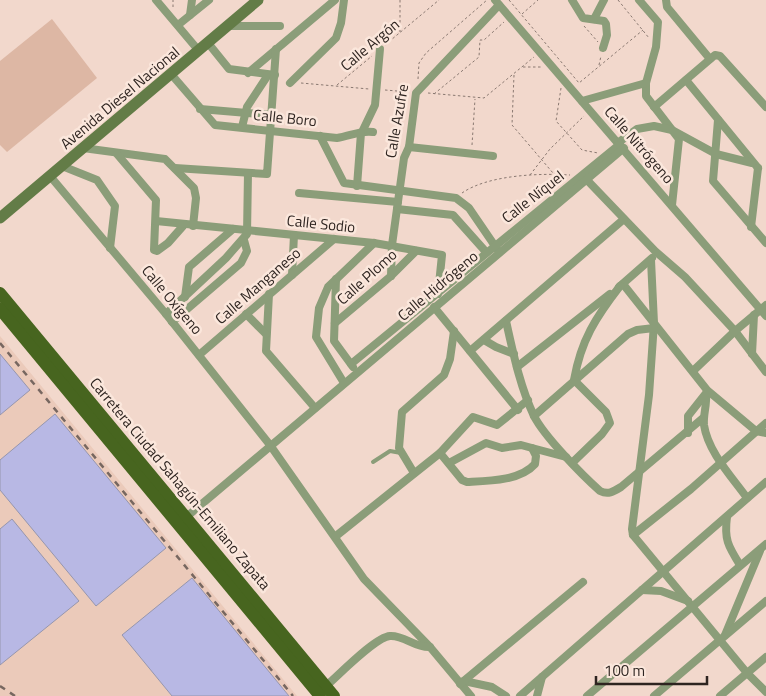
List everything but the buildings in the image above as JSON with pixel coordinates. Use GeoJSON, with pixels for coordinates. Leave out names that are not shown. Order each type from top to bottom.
{"type":"FeatureCollection","features":[{"type":"Feature","properties":{"kind":"main road","name":"Carretera Ciudad Sahagún-Emiliano Zapata"},"geometry":{"type":"LineString","coordinates":[[0,293],[183,520],[327,693]]}},
{"type":"Feature","properties":{"kind":"main road","name":"Carretera Ciudad Sahagún-Emiliano Zapata"},"geometry":{"type":"LineString","coordinates":[[0,309],[183,520]]}},
{"type":"Feature","properties":{"kind":"street"},"geometry":{"type":"LineString","coordinates":[[156,0],[178,25],[227,68],[248,73],[272,75]]}},
{"type":"Feature","properties":{"kind":"street"},"geometry":{"type":"LineString","coordinates":[[190,15],[192,0]]}},
{"type":"Feature","properties":{"kind":"street"},"geometry":{"type":"LineString","coordinates":[[178,25],[209,0]]}},
{"type":"Feature","properties":{"kind":"street","name":"Avenida Diesel Nacional"},"geometry":{"type":"LineString","coordinates":[[0,218],[258,0]]}},
{"type":"Feature","properties":{"kind":"street"},"geometry":{"type":"LineString","coordinates":[[248,73],[336,0]]}},
{"type":"Feature","properties":{"kind":"street"},"geometry":{"type":"LineString","coordinates":[[290,83],[336,38],[341,23],[344,0]]}},
{"type":"Feature","properties":{"kind":"street"},"geometry":{"type":"LineString","coordinates":[[572,0],[583,18],[594,19],[606,24],[604,48]]}},
{"type":"Feature","properties":{"kind":"street"},"geometry":{"type":"LineString","coordinates":[[594,19],[604,0]]}},
{"type":"Feature","properties":{"kind":"street"},"geometry":{"type":"LineString","coordinates":[[639,0],[658,22]]}},
{"type":"Feature","properties":{"kind":"street"},"geometry":{"type":"LineString","coordinates":[[416,93],[497,2]]}},
{"type":"Feature","properties":{"kind":"street","name":"Calle Nitrógeno"},"geometry":{"type":"LineString","coordinates":[[497,2],[542,52],[766,316]]}},
{"type":"Feature","properties":{"kind":"street"},"geometry":{"type":"LineString","coordinates":[[672,205],[679,139],[646,96],[646,83],[656,47],[658,22],[666,3],[710,59]]}},
{"type":"Feature","properties":{"kind":"street"},"geometry":{"type":"LineString","coordinates":[[228,26],[280,26]]}},
{"type":"Feature","properties":{"kind":"street"},"geometry":{"type":"LineString","coordinates":[[175,168],[267,174],[272,115],[272,75],[276,49]]}},
{"type":"Feature","properties":{"kind":"street"},"geometry":{"type":"LineString","coordinates":[[357,186],[362,132],[374,105],[380,49]]}},
{"type":"Feature","properties":{"kind":"street"},"geometry":{"type":"LineString","coordinates":[[654,107],[715,55],[720,56],[766,107]]}},
{"type":"Feature","properties":{"kind":"street","name":"Calle Boro"},"geometry":{"type":"LineString","coordinates":[[171,74],[215,125],[337,138],[362,132],[373,132]]}},
{"type":"Feature","properties":{"kind":"street"},"geometry":{"type":"LineString","coordinates":[[242,127],[250,100],[272,75]]}},
{"type":"Feature","properties":{"kind":"street"},"geometry":{"type":"LineString","coordinates":[[686,80],[718,120],[759,165],[751,226]]}},
{"type":"Feature","properties":{"kind":"street"},"geometry":{"type":"LineString","coordinates":[[582,101],[646,83]]}},
{"type":"Feature","properties":{"kind":"street","name":"Calle Azufre"},"geometry":{"type":"LineString","coordinates":[[391,276],[392,245],[404,158],[409,147],[416,93]]}},
{"type":"Feature","properties":{"kind":"street"},"geometry":{"type":"LineString","coordinates":[[200,109],[272,115]]}},
{"type":"Feature","properties":{"kind":"street"},"geometry":{"type":"LineString","coordinates":[[718,120],[714,181],[766,243]]}},
{"type":"Feature","properties":{"kind":"street"},"geometry":{"type":"LineString","coordinates":[[621,145],[637,129],[654,126],[672,130],[716,154],[759,165]]}},
{"type":"Feature","properties":{"kind":"street"},"geometry":{"type":"LineString","coordinates":[[320,136],[346,185],[456,198]]}},
{"type":"Feature","properties":{"kind":"street","name":"Calle Níquel"},"geometry":{"type":"LineString","coordinates":[[456,198],[469,208],[497,243],[585,178],[621,145]]}},
{"type":"Feature","properties":{"kind":"street","name":"Calle Hidrógeno"},"geometry":{"type":"LineString","coordinates":[[183,520],[499,253],[621,145]]}},
{"type":"Feature","properties":{"kind":"street"},"geometry":{"type":"LineString","coordinates":[[409,147],[493,156]]}},
{"type":"Feature","properties":{"kind":"street"},"geometry":{"type":"LineString","coordinates":[[83,148],[117,154],[162,157],[175,168],[196,192],[193,226]]}},
{"type":"Feature","properties":{"kind":"street"},"geometry":{"type":"LineString","coordinates":[[117,154],[155,197],[154,248],[157,251],[168,243],[183,226]]}},
{"type":"Feature","properties":{"kind":"street"},"geometry":{"type":"LineString","coordinates":[[62,166],[97,180],[115,206],[110,248]]}},
{"type":"Feature","properties":{"kind":"street"},"geometry":{"type":"LineString","coordinates":[[166,314],[244,240],[249,230],[248,173]]}},
{"type":"Feature","properties":{"kind":"street","name":"Calle Oxígeno"},"geometry":{"type":"LineString","coordinates":[[50,176],[166,314],[270,445],[336,536],[364,579],[430,647],[462,682],[471,696]]}},
{"type":"Feature","properties":{"kind":"street"},"geometry":{"type":"LineString","coordinates":[[585,178],[656,251],[685,277],[735,330],[766,372]]}},
{"type":"Feature","properties":{"kind":"street"},"geometry":{"type":"LineString","coordinates":[[299,193],[453,215],[486,252]]}},
{"type":"Feature","properties":{"kind":"street"},"geometry":{"type":"LineString","coordinates":[[470,351],[624,219]]}},
{"type":"Feature","properties":{"kind":"street","name":"Calle Sodio"},"geometry":{"type":"LineString","coordinates":[[156,221],[183,226],[233,228],[392,245],[442,255],[438,294]]}},
{"type":"Feature","properties":{"kind":"street"},"geometry":{"type":"LineString","coordinates":[[185,297],[189,267],[233,228]]}},
{"type":"Feature","properties":{"kind":"street"},"geometry":{"type":"LineString","coordinates":[[292,275],[294,235]]}},
{"type":"Feature","properties":{"kind":"street","name":"Calle Manganeso"},"geometry":{"type":"LineString","coordinates":[[199,355],[334,239]]}},
{"type":"Feature","properties":{"kind":"street"},"geometry":{"type":"LineString","coordinates":[[172,322],[242,262],[247,251],[244,240]]}},
{"type":"Feature","properties":{"kind":"street"},"geometry":{"type":"LineString","coordinates":[[344,383],[316,337],[322,297],[336,279],[374,243]]}},
{"type":"Feature","properties":{"kind":"street"},"geometry":{"type":"LineString","coordinates":[[350,364],[438,294],[497,243],[499,253]]}},
{"type":"Feature","properties":{"kind":"street","name":"Calle Plomo"},"geometry":{"type":"LineString","coordinates":[[335,324],[391,276],[416,251]]}},
{"type":"Feature","properties":{"kind":"street"},"geometry":{"type":"LineString","coordinates":[[517,367],[622,285],[651,260],[656,251]]}},
{"type":"Feature","properties":{"kind":"street"},"geometry":{"type":"LineString","coordinates":[[651,260],[654,325],[648,404],[632,521],[633,535],[722,638],[746,673],[766,692]]}},
{"type":"Feature","properties":{"kind":"street"},"geometry":{"type":"LineString","coordinates":[[336,279],[334,342],[356,373]]}},
{"type":"Feature","properties":{"kind":"street"},"geometry":{"type":"LineString","coordinates":[[622,285],[693,371],[707,392],[756,431],[766,433]]}},
{"type":"Feature","properties":{"kind":"street"},"geometry":{"type":"LineString","coordinates":[[574,380],[578,358],[586,334],[622,285]]}},
{"type":"Feature","properties":{"kind":"street"},"geometry":{"type":"LineString","coordinates":[[269,294],[265,348],[269,356],[315,408]]}},
{"type":"Feature","properties":{"kind":"street"},"geometry":{"type":"LineString","coordinates":[[434,307],[518,410]]}},
{"type":"Feature","properties":{"kind":"street"},"geometry":{"type":"LineString","coordinates":[[693,371],[735,330],[760,310]]}},
{"type":"Feature","properties":{"kind":"street"},"geometry":{"type":"LineString","coordinates":[[752,354],[760,310]]}},
{"type":"Feature","properties":{"kind":"street"},"geometry":{"type":"LineString","coordinates":[[246,314],[266,334]]}},
{"type":"Feature","properties":{"kind":"street"},"geometry":{"type":"LineString","coordinates":[[506,321],[517,367],[534,416],[566,457],[592,484],[606,493],[614,492],[638,474],[704,418]]}},
{"type":"Feature","properties":{"kind":"street"},"geometry":{"type":"LineString","coordinates":[[534,416],[628,334],[654,325]]}},
{"type":"Feature","properties":{"kind":"street"},"geometry":{"type":"LineString","coordinates":[[414,473],[401,452],[399,443],[402,412],[444,375],[450,359],[454,331]]}},
{"type":"Feature","properties":{"kind":"street"},"geometry":{"type":"LineString","coordinates":[[484,340],[496,348],[514,354]]}},
{"type":"Feature","properties":{"kind":"street"},"geometry":{"type":"LineString","coordinates":[[572,463],[602,434],[610,423],[606,412],[574,380]]}},
{"type":"Feature","properties":{"kind":"street"},"geometry":{"type":"LineString","coordinates":[[707,392],[704,418],[706,435],[747,498]]}},
{"type":"Feature","properties":{"kind":"street"},"geometry":{"type":"LineString","coordinates":[[688,433],[688,416],[707,392]]}},
{"type":"Feature","properties":{"kind":"street"},"geometry":{"type":"LineString","coordinates":[[336,536],[440,453],[473,418],[497,425],[518,410],[528,400]]}},
{"type":"Feature","properties":{"kind":"street"},"geometry":{"type":"LineString","coordinates":[[633,535],[766,423]]}},
{"type":"Feature","properties":{"kind":"street"},"geometry":{"type":"LineString","coordinates":[[449,463],[486,443],[502,448],[521,445],[566,457]]}},
{"type":"Feature","properties":{"kind":"street"},"geometry":{"type":"LineString","coordinates":[[440,453],[462,480],[467,482],[525,473],[535,464],[536,456],[532,448]]}},
{"type":"Feature","properties":{"kind":"street"},"geometry":{"type":"LineString","coordinates":[[520,696],[766,482]]}},
{"type":"Feature","properties":{"kind":"street"},"geometry":{"type":"LineString","coordinates":[[727,517],[725,534],[727,544],[740,565]]}},
{"type":"Feature","properties":{"kind":"street"},"geometry":{"type":"LineString","coordinates":[[587,696],[691,603],[764,546]]}},
{"type":"Feature","properties":{"kind":"street"},"geometry":{"type":"LineString","coordinates":[[722,638],[764,546]]}},
{"type":"Feature","properties":{"kind":"street"},"geometry":{"type":"LineString","coordinates":[[462,682],[583,582]]}},
{"type":"Feature","properties":{"kind":"street"},"geometry":{"type":"LineString","coordinates":[[642,590],[661,591],[691,603]]}},
{"type":"Feature","properties":{"kind":"street"},"geometry":{"type":"LineString","coordinates":[[654,696],[766,602]]}},
{"type":"Feature","properties":{"kind":"street"},"geometry":{"type":"LineString","coordinates":[[327,693],[356,658],[386,637],[396,637],[422,647],[430,647]]}},
{"type":"Feature","properties":{"kind":"street"},"geometry":{"type":"LineString","coordinates":[[720,696],[766,657]]}},
{"type":"Feature","properties":{"kind":"street"},"geometry":{"type":"LineString","coordinates":[[538,696],[542,677]]}},
{"type":"Feature","properties":{"kind":"street"},"geometry":{"type":"LineString","coordinates":[[462,682],[492,687],[506,696]]}},
{"type":"Feature","properties":{"kind":"lane"},"geometry":{"type":"LineString","coordinates":[[373,462],[390,451],[401,452]]}},
{"type":"Feature","properties":{"kind":"path"},"geometry":{"type":"LineString","coordinates":[[400,0],[400,32]]}},
{"type":"Feature","properties":{"kind":"path","name":"Calle Argón"},"geometry":{"type":"LineString","coordinates":[[337,86],[439,0]]}},
{"type":"Feature","properties":{"kind":"path","name":"Calle Azufre"},"geometry":{"type":"LineString","coordinates":[[416,93],[419,63],[426,53],[487,0]]}},
{"type":"Feature","properties":{"kind":"path"},"geometry":{"type":"LineString","coordinates":[[509,0],[578,82],[643,30]]}},
{"type":"Feature","properties":{"kind":"path"},"geometry":{"type":"LineString","coordinates":[[530,0],[534,4]]}},
{"type":"Feature","properties":{"kind":"path"},"geometry":{"type":"LineString","coordinates":[[521,15],[538,0]]}},
{"type":"Feature","properties":{"kind":"path"},"geometry":{"type":"LineString","coordinates":[[618,0],[656,47]]}},
{"type":"Feature","properties":{"kind":"path"},"geometry":{"type":"LineString","coordinates":[[434,94],[479,57],[480,40],[484,40],[510,17]]}},
{"type":"Feature","properties":{"kind":"path"},"geometry":{"type":"LineString","coordinates":[[581,22],[610,57]]}},
{"type":"Feature","properties":{"kind":"path"},"geometry":{"type":"LineString","coordinates":[[599,67],[604,48]]}},
{"type":"Feature","properties":{"kind":"path"},"geometry":{"type":"LineString","coordinates":[[484,98],[542,52]]}},
{"type":"Feature","properties":{"kind":"path"},"geometry":{"type":"LineString","coordinates":[[522,66],[555,68]]}},
{"type":"Feature","properties":{"kind":"path"},"geometry":{"type":"LineString","coordinates":[[514,74],[512,125],[554,174]]}},
{"type":"Feature","properties":{"kind":"path"},"geometry":{"type":"LineString","coordinates":[[563,78],[556,121],[582,150],[609,154]]}},
{"type":"Feature","properties":{"kind":"path"},"geometry":{"type":"LineString","coordinates":[[471,154],[475,98]]}},
{"type":"Feature","properties":{"kind":"path"},"geometry":{"type":"LineString","coordinates":[[530,176],[541,159],[590,110]]}},
{"type":"Feature","properties":{"kind":"path","name":"Calle Níquel"},"geometry":{"type":"LineString","coordinates":[[456,198],[471,187],[530,176],[554,174],[585,178]]}},
{"type":"Feature","properties":{"kind":"shaded area"},"geometry":{"type":"Polygon","coordinates":[[[52,19],[97,78],[7,152],[0,145],[0,61],[52,19]]]}},
{"type":"Feature","properties":{"kind":"shaded area"},"geometry":{"type":"Polygon","coordinates":[[[0,336],[297,696],[0,696],[0,336]]]}},
{"type":"Feature","properties":{"kind":"railway"},"geometry":{"type":"LineString","coordinates":[[0,343],[293,696]]}},
{"type":"Feature","properties":{"kind":"railway"},"geometry":{"type":"LineString","coordinates":[[0,686],[15,696]]}}]}
